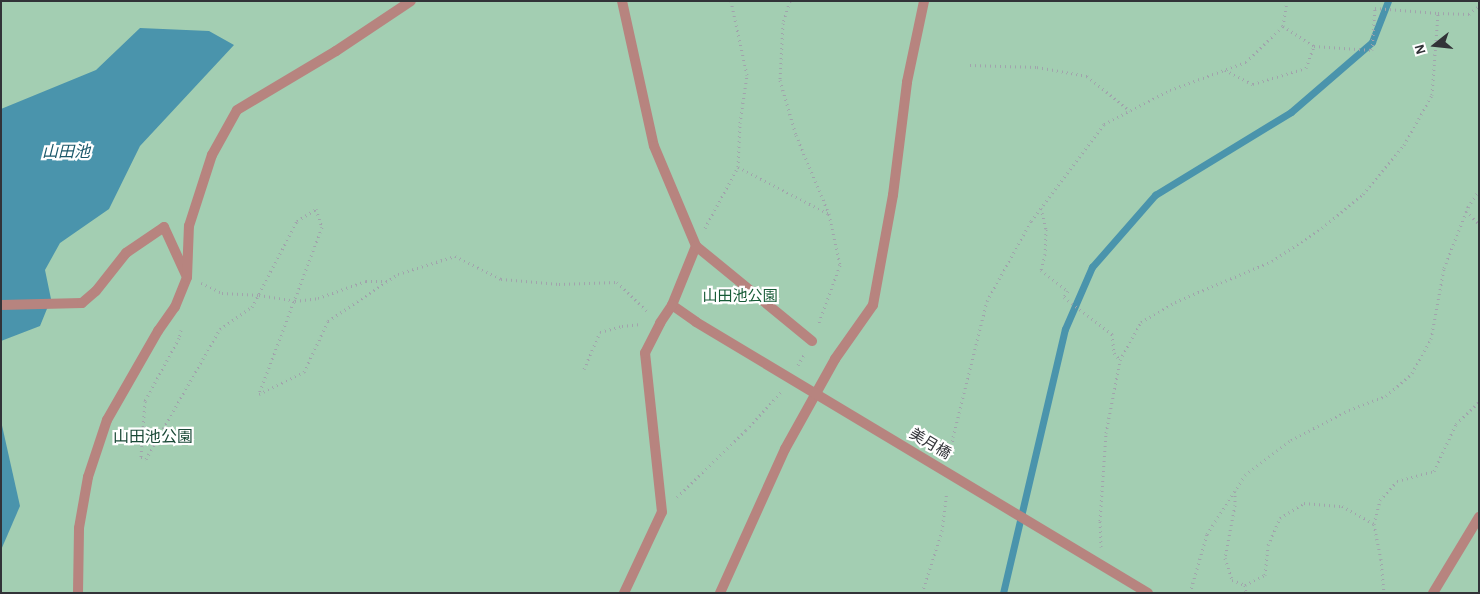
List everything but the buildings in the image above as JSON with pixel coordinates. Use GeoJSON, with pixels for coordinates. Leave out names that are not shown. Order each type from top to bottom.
{"type":"FeatureCollection","features":[{"type":"Feature","properties":{"kind":"street"},"geometry":{"type":"LineString","coordinates":[[78,593],[79,528],[88,476],[107,420],[158,331],[175,307],[188,277],[189,226],[212,155],[237,110],[336,51],[411,1]]}},
{"type":"Feature","properties":{"kind":"street"},"geometry":{"type":"LineString","coordinates":[[622,1],[654,146],[696,246],[812,341]]}},
{"type":"Feature","properties":{"kind":"street"},"geometry":{"type":"LineString","coordinates":[[720,593],[785,449],[835,360],[873,304],[893,195],[907,82],[924,1]]}},
{"type":"Feature","properties":{"kind":"street"},"geometry":{"type":"LineString","coordinates":[[1,305],[82,303],[96,291],[126,253],[164,227],[188,277]]}},
{"type":"Feature","properties":{"kind":"street"},"geometry":{"type":"LineString","coordinates":[[624,593],[662,512],[644,353],[672,305],[696,246]]}},
{"type":"Feature","properties":{"kind":"street","name":"美月橋"},"geometry":{"type":"LineString","coordinates":[[672,305],[696,322],[1148,593]]}},
{"type":"Feature","properties":{"kind":"street"},"geometry":{"type":"LineString","coordinates":[[1433,593],[1479,518]]}},
{"type":"Feature","properties":{"kind":"path"},"geometry":{"type":"LineString","coordinates":[[696,246],[738,167],[740,123],[747,75],[731,1]]}},
{"type":"Feature","properties":{"kind":"path"},"geometry":{"type":"LineString","coordinates":[[790,1],[783,23],[780,80],[796,134],[830,214],[840,265],[812,341],[793,372]]}},
{"type":"Feature","properties":{"kind":"path"},"geometry":{"type":"LineString","coordinates":[[950,465],[953,437],[987,301],[1031,221],[1104,124],[1170,90],[1246,62],[1283,26],[1287,1]]}},
{"type":"Feature","properties":{"kind":"path"},"geometry":{"type":"LineString","coordinates":[[1283,26],[1314,46],[1372,50],[1375,8],[1468,14],[1479,6]]}},
{"type":"Feature","properties":{"kind":"path"},"geometry":{"type":"LineString","coordinates":[[1102,557],[1100,521],[1106,433],[1120,360],[1141,322],[1175,302],[1272,260],[1322,228],[1363,194],[1404,145],[1432,95],[1438,13]]}},
{"type":"Feature","properties":{"kind":"path"},"geometry":{"type":"LineString","coordinates":[[1225,70],[1253,84],[1306,68],[1314,46]]}},
{"type":"Feature","properties":{"kind":"path"},"geometry":{"type":"LineString","coordinates":[[970,65],[1037,67],[1087,76],[1130,110]]}},
{"type":"Feature","properties":{"kind":"path"},"geometry":{"type":"LineString","coordinates":[[738,167],[830,214]]}},
{"type":"Feature","properties":{"kind":"path"},"geometry":{"type":"LineString","coordinates":[[1190,593],[1208,534],[1245,474],[1291,440],[1349,410],[1386,396],[1412,373],[1431,339],[1444,268],[1466,211],[1479,190]]}},
{"type":"Feature","properties":{"kind":"path"},"geometry":{"type":"LineString","coordinates":[[175,307],[183,320],[179,338],[145,401],[140,457],[146,460],[220,329],[252,307],[297,221],[316,208],[322,227],[259,394],[304,372],[328,321],[398,274],[455,256],[501,279],[559,284],[617,282],[660,323]]}},
{"type":"Feature","properties":{"kind":"path"},"geometry":{"type":"LineString","coordinates":[[1041,208],[1046,229],[1045,254],[1041,270],[1068,291],[1064,297],[1112,334],[1114,353],[1120,360]]}},
{"type":"Feature","properties":{"kind":"path"},"geometry":{"type":"LineString","coordinates":[[1466,211],[1479,224]]}},
{"type":"Feature","properties":{"kind":"path"},"geometry":{"type":"LineString","coordinates":[[188,277],[222,293],[258,295],[295,301],[318,298],[366,281],[390,281]]}},
{"type":"Feature","properties":{"kind":"path"},"geometry":{"type":"LineString","coordinates":[[584,369],[600,332],[622,326],[660,323]]}},
{"type":"Feature","properties":{"kind":"path"},"geometry":{"type":"LineString","coordinates":[[662,512],[746,430],[784,388]]}},
{"type":"Feature","properties":{"kind":"path"},"geometry":{"type":"LineString","coordinates":[[1384,593],[1382,559],[1374,524],[1380,500],[1397,482],[1434,471],[1456,424],[1479,402]]}},
{"type":"Feature","properties":{"kind":"path"},"geometry":{"type":"LineString","coordinates":[[922,593],[942,531],[948,484]]}},
{"type":"Feature","properties":{"kind":"path"},"geometry":{"type":"LineString","coordinates":[[1235,490],[1235,505],[1225,558],[1232,580],[1245,585],[1265,575],[1268,545],[1280,518],[1304,503],[1342,506],[1374,524]]}},
{"type":"Feature","properties":{"kind":"path"},"geometry":{"type":"LineString","coordinates":[[1245,585],[1246,593]]}},
{"type":"Feature","properties":{"kind":"green space","name":"山田池公園"},"geometry":{"type":"Polygon","coordinates":[[[1,1],[1479,1],[1479,593],[1,593],[1,1]]]}},
{"type":"Feature","properties":{"kind":"water","name":"山田池"},"geometry":{"type":"Polygon","coordinates":[[[140,28],[209,31],[234,45],[140,146],[109,209],[60,243],[45,270],[51,299],[40,326],[1,341],[1,109],[96,70],[140,28]]]}},
{"type":"Feature","properties":{"kind":"water"},"geometry":{"type":"Polygon","coordinates":[[[1,421],[20,506],[1,550],[1,421]]]}},
{"type":"Feature","properties":{"kind":"waterway"},"geometry":{"type":"LineString","coordinates":[[1003,593],[1065,329],[1092,267],[1155,195],[1291,112],[1372,42],[1388,1]]}},
{"type":"Feature","properties":{"kind":"district","name":"山田池公園"},"geometry":{"type":"Point","coordinates":[153,437]}}]}
